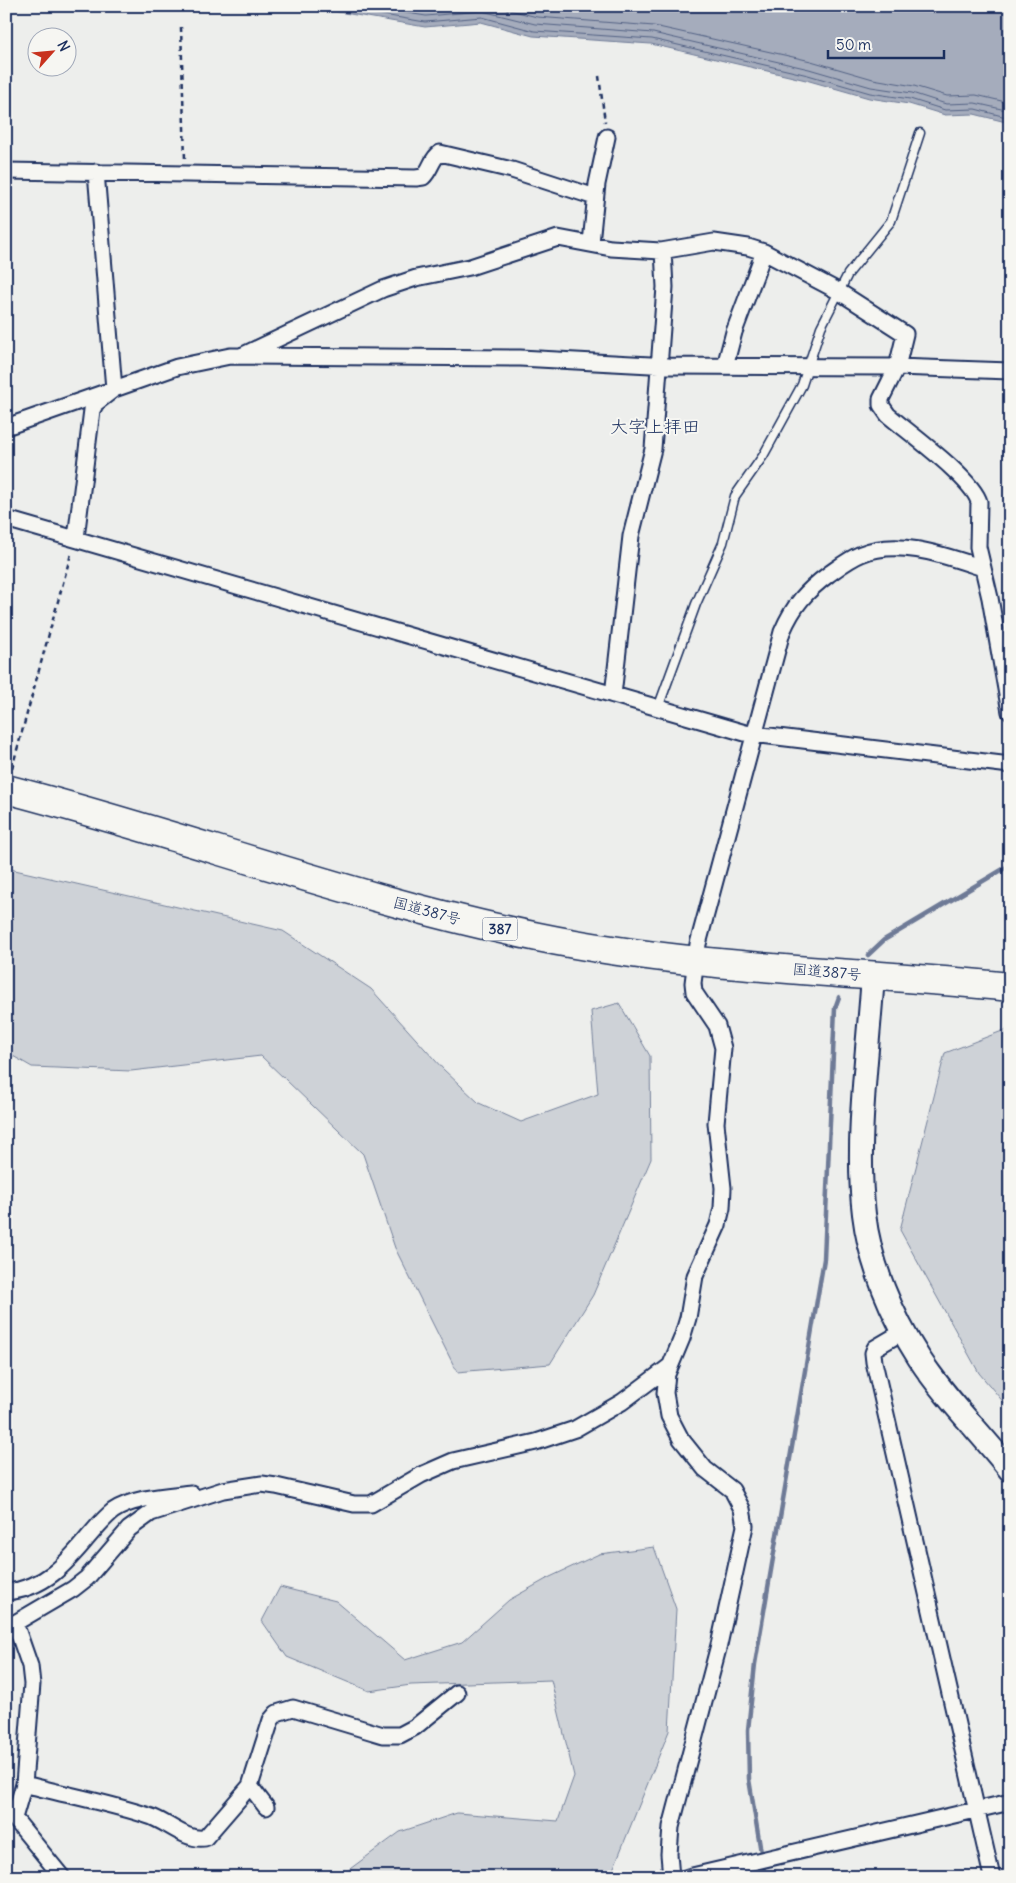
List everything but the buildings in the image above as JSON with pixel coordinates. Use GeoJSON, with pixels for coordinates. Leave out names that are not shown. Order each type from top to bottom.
{"type":"FeatureCollection","features":[{"type":"Feature","properties":{"kind":"highway","name":"国道387号"},"geometry":{"type":"LineString","coordinates":[[6,789],[397,903],[482,925],[572,944],[695,961],[1010,987]]}},
{"type":"Feature","properties":{"kind":"street"},"geometry":{"type":"LineString","coordinates":[[591,243],[595,197],[607,137]]}},
{"type":"Feature","properties":{"kind":"street"},"geometry":{"type":"LineString","coordinates":[[6,170],[424,177],[435,156],[440,153],[512,170],[595,197]]}},
{"type":"Feature","properties":{"kind":"street"},"geometry":{"type":"LineString","coordinates":[[96,172],[114,389]]}},
{"type":"Feature","properties":{"kind":"street"},"geometry":{"type":"LineString","coordinates":[[241,356],[383,289],[416,278],[470,267],[548,239],[568,238],[619,249],[663,251],[714,242],[737,244],[764,252],[838,292],[903,331],[905,337],[897,367],[881,399],[881,405],[888,415],[975,491],[979,502],[978,547],[990,598],[1010,712]]}},
{"type":"Feature","properties":{"kind":"street"},"geometry":{"type":"LineString","coordinates":[[613,695],[628,554],[653,449],[665,287],[663,251]]}},
{"type":"Feature","properties":{"kind":"street"},"geometry":{"type":"LineString","coordinates":[[725,366],[736,324],[764,252]]}},
{"type":"Feature","properties":{"kind":"street"},"geometry":{"type":"LineString","coordinates":[[6,427],[198,361],[241,356],[520,358],[660,365],[1010,370]]}},
{"type":"Feature","properties":{"kind":"street"},"geometry":{"type":"LineString","coordinates":[[76,538],[92,410],[96,402],[114,389]]}},
{"type":"Feature","properties":{"kind":"street"},"geometry":{"type":"LineString","coordinates":[[6,519],[658,708],[755,734],[1010,765]]}},
{"type":"Feature","properties":{"kind":"street"},"geometry":{"type":"LineString","coordinates":[[671,1877],[669,1854],[671,1827],[683,1775],[719,1645],[745,1526],[742,1509],[732,1490],[705,1469],[689,1451],[669,1416],[665,1393],[670,1366],[688,1318],[695,1276],[718,1225],[722,1208],[723,1188],[716,1122],[723,1048],[718,1026],[694,992],[695,961],[782,632],[788,617],[809,589],[846,562],[872,550],[921,550],[983,568]]}},
{"type":"Feature","properties":{"kind":"street"},"geometry":{"type":"LineString","coordinates":[[873,976],[864,1112],[862,1196],[867,1235],[874,1258],[904,1331],[930,1374],[1010,1470]]}},
{"type":"Feature","properties":{"kind":"street"},"geometry":{"type":"LineString","coordinates":[[904,1331],[875,1348],[873,1353],[874,1362],[992,1877]]}},
{"type":"Feature","properties":{"kind":"street"},"geometry":{"type":"LineString","coordinates":[[6,1592],[31,1587],[48,1578],[74,1554],[102,1521],[123,1506],[166,1496],[262,1484],[354,1504],[371,1504],[421,1475],[453,1460],[536,1442],[575,1428],[630,1397],[670,1366]]}},
{"type":"Feature","properties":{"kind":"street"},"geometry":{"type":"LineString","coordinates":[[62,1877],[10,1820],[24,1784],[32,1684],[30,1666],[10,1625],[73,1589],[86,1578],[130,1529],[151,1513],[223,1490]]}},
{"type":"Feature","properties":{"kind":"street"},"geometry":{"type":"LineString","coordinates":[[24,1784],[151,1817],[198,1839],[205,1838],[250,1786],[271,1720],[284,1709],[292,1708],[383,1735],[400,1735],[415,1727],[457,1693]]}},
{"type":"Feature","properties":{"kind":"street"},"geometry":{"type":"LineString","coordinates":[[250,1786],[266,1807]]}},
{"type":"Feature","properties":{"kind":"street"},"geometry":{"type":"LineString","coordinates":[[688,1877],[1010,1802]]}},
{"type":"Feature","properties":{"kind":"lane"},"geometry":{"type":"LineString","coordinates":[[658,708],[696,604],[723,543],[735,496],[772,442],[802,385],[821,327],[838,292],[854,266],[891,222],[920,133]]}},
{"type":"Feature","properties":{"kind":"path"},"geometry":{"type":"LineString","coordinates":[[182,27],[185,174]]}},
{"type":"Feature","properties":{"kind":"path"},"geometry":{"type":"LineString","coordinates":[[599,76],[607,137]]}},
{"type":"Feature","properties":{"kind":"path"},"geometry":{"type":"LineString","coordinates":[[6,789],[76,538]]}},
{"type":"Feature","properties":{"kind":"shaded area"},"geometry":{"type":"Polygon","coordinates":[[[6,868],[283,931],[371,989],[443,1069],[479,1103],[521,1122],[598,1094],[591,1011],[619,1003],[650,1056],[651,1159],[593,1295],[550,1364],[457,1372],[395,1248],[363,1154],[261,1056],[131,1071],[32,1067],[6,1052],[6,868]]]}},
{"type":"Feature","properties":{"kind":"shaded area"},"geometry":{"type":"Polygon","coordinates":[[[1010,1028],[1010,1165],[1005,1168],[1004,1210],[1010,1230],[1010,1410],[979,1373],[900,1230],[945,1053],[1010,1028]]]}},
{"type":"Feature","properties":{"kind":"shaded area"},"geometry":{"type":"Polygon","coordinates":[[[654,1547],[676,1609],[669,1731],[610,1877],[339,1877],[400,1832],[457,1813],[558,1821],[574,1776],[551,1680],[411,1685],[369,1691],[287,1657],[262,1621],[280,1587],[336,1601],[405,1660],[462,1642],[509,1600],[550,1577],[599,1554],[654,1547]]]}},
{"type":"Feature","properties":{"kind":"water"},"geometry":{"type":"Polygon","coordinates":[[[304,6],[1010,6],[1010,123],[974,114],[945,115],[909,104],[869,98],[806,80],[651,44],[533,36],[481,22],[425,27],[304,6]]]}},
{"type":"Feature","properties":{"kind":"waterway"},"geometry":{"type":"LineString","coordinates":[[868,955],[884,940],[1010,865]]}},
{"type":"Feature","properties":{"kind":"waterway"},"geometry":{"type":"LineString","coordinates":[[765,1877],[749,1779],[748,1730],[755,1664],[824,1259],[835,1008],[839,997]]}},
{"type":"Feature","properties":{"kind":"district","name":"大字上拝田"},"geometry":{"type":"Point","coordinates":[655,427]}}]}
